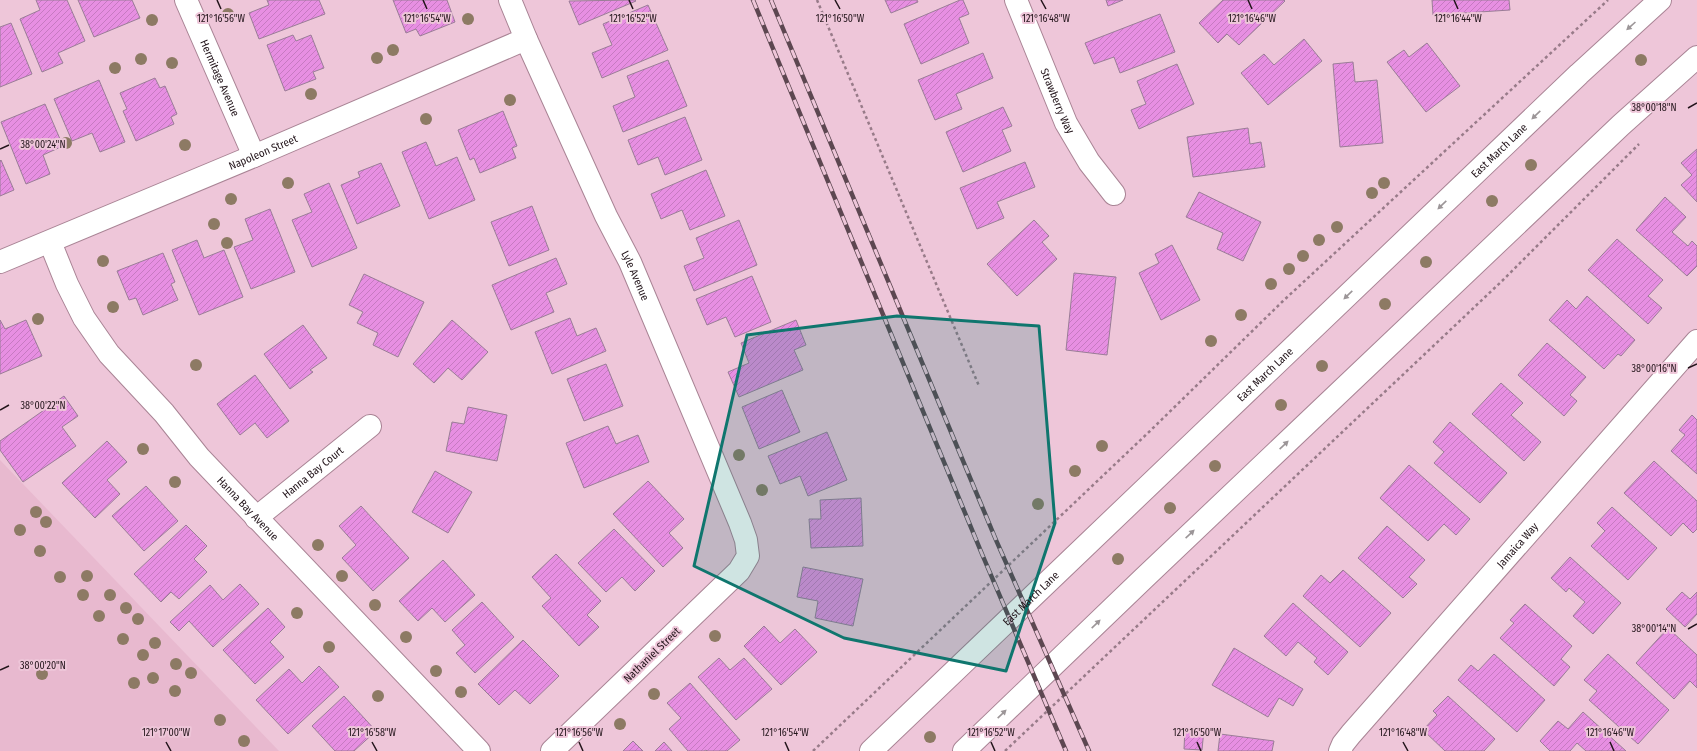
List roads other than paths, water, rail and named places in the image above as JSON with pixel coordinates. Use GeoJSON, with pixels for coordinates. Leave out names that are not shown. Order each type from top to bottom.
{"type":"FeatureCollection","features":[{"type":"Feature","properties":{"kind":"street","name":"Hermitage Avenue"},"geometry":{"type":"LineString","coordinates":[[186,0],[254,156]]}},
{"type":"Feature","properties":{"kind":"street","name":"Lyle Avenue"},"geometry":{"type":"LineString","coordinates":[[510,0],[526,39],[606,216],[630,262],[740,523],[746,540],[748,556]]}},
{"type":"Feature","properties":{"kind":"street","name":"Strawberry Way"},"geometry":{"type":"LineString","coordinates":[[1016,0],[1066,123],[1089,162],[1114,194]]}},
{"type":"Feature","properties":{"kind":"street","name":"East March Lane"},"geometry":{"type":"LineString","coordinates":[[871,751],[1573,79],[1660,0]]}},
{"type":"Feature","properties":{"kind":"street","name":"Napoleon Street"},"geometry":{"type":"LineString","coordinates":[[0,262],[254,156],[526,39]]}},
{"type":"Feature","properties":{"kind":"street"},"geometry":{"type":"LineString","coordinates":[[964,751],[1143,578],[1604,142],[1697,57]]}},
{"type":"Feature","properties":{"kind":"street","name":"Hanna Bay Avenue"},"geometry":{"type":"LineString","coordinates":[[50,242],[67,284],[84,318],[109,354],[164,412],[200,457],[256,518],[479,751]]}},
{"type":"Feature","properties":{"kind":"street","name":"Jamaica Way"},"geometry":{"type":"LineString","coordinates":[[1340,751],[1343,744],[1351,734],[1697,341]]}},
{"type":"Feature","properties":{"kind":"street","name":"Hanna Bay Court"},"geometry":{"type":"LineString","coordinates":[[256,518],[370,426]]}},
{"type":"Feature","properties":{"kind":"street","name":"Nathaniel Street"},"geometry":{"type":"LineString","coordinates":[[552,751],[735,576],[748,556]]}},
{"type":"Feature","properties":{"kind":"railway"},"geometry":{"type":"LineString","coordinates":[[753,0],[982,554],[1066,751]]}},
{"type":"Feature","properties":{"kind":"railway"},"geometry":{"type":"LineString","coordinates":[[771,0],[996,540],[1089,751]]}}]}
